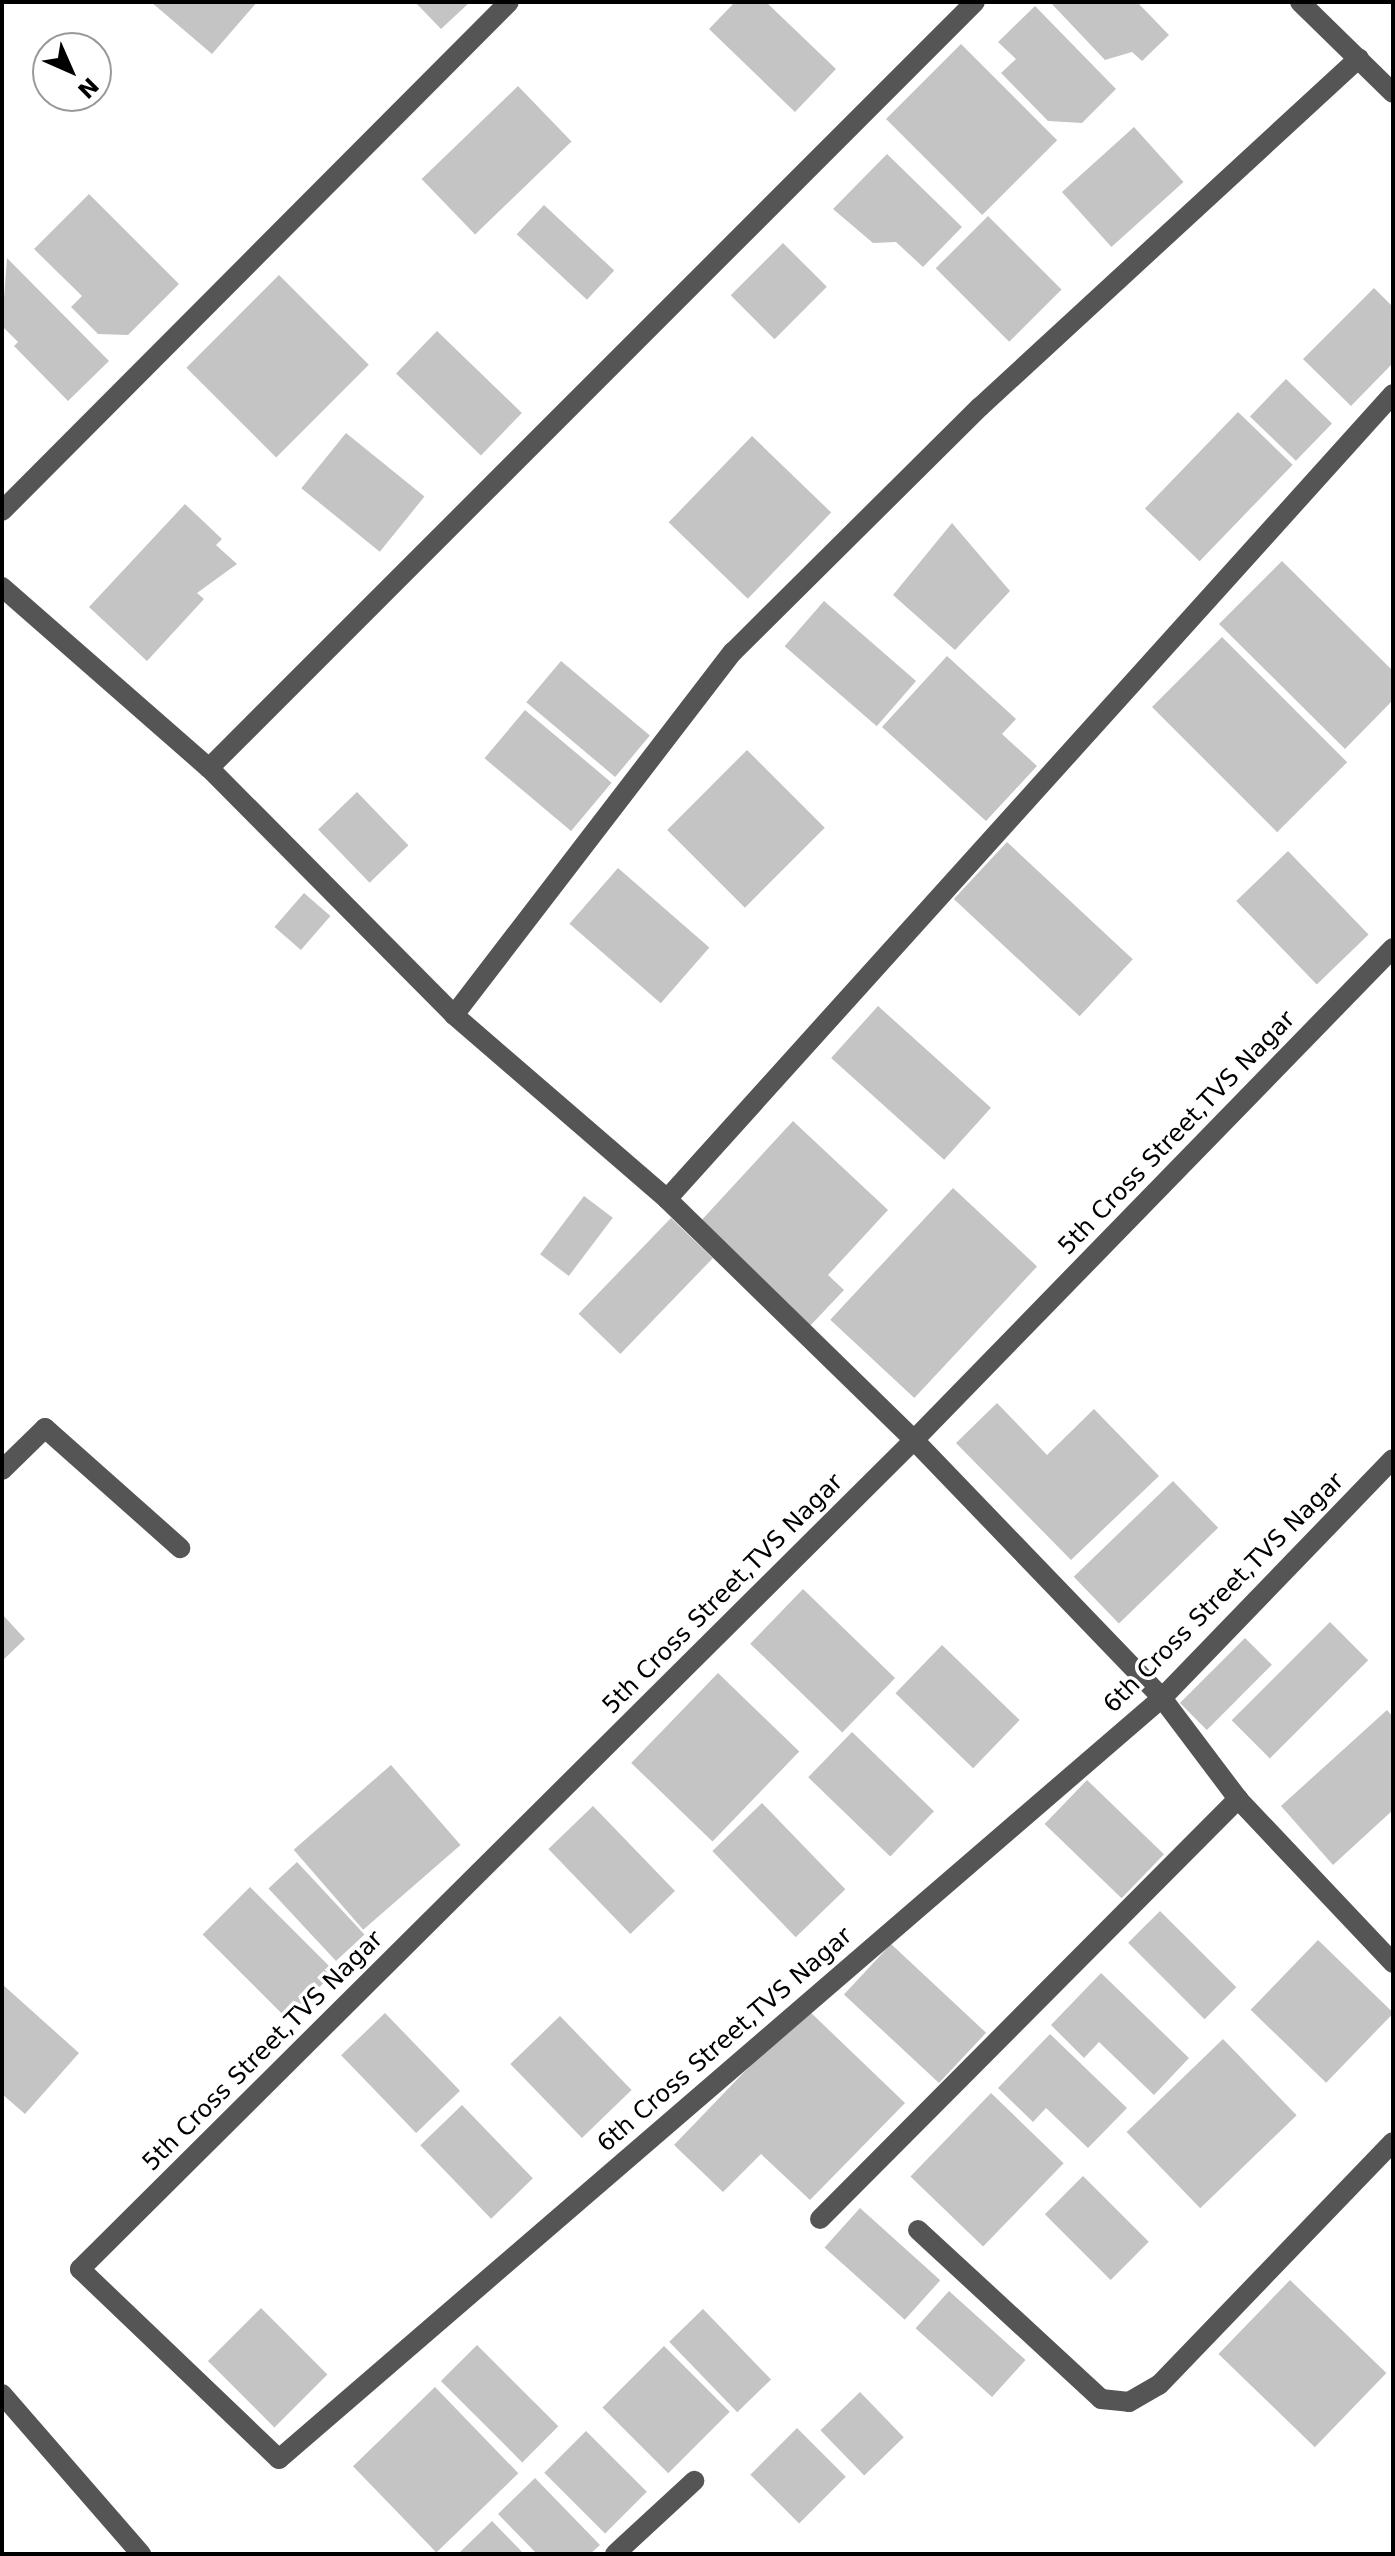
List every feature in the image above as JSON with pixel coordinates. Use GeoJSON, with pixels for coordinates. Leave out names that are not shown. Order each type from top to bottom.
{"type":"FeatureCollection","features":[{"type":"Feature","properties":{"kind":"street"},"geometry":{"type":"LineString","coordinates":[[2,511],[509,2]]}},
{"type":"Feature","properties":{"kind":"street"},"geometry":{"type":"LineString","coordinates":[[209,768],[975,2]]}},
{"type":"Feature","properties":{"kind":"street"},"geometry":{"type":"LineString","coordinates":[[1300,2],[1393,93]]}},
{"type":"Feature","properties":{"kind":"street"},"geometry":{"type":"LineString","coordinates":[[454,1015],[733,652],[980,407],[1359,58]]}},
{"type":"Feature","properties":{"kind":"street"},"geometry":{"type":"LineString","coordinates":[[667,1199],[1393,394]]}},
{"type":"Feature","properties":{"kind":"street"},"geometry":{"type":"LineString","coordinates":[[2,587],[209,768],[454,1015],[667,1199],[914,1440],[1162,1698],[1238,1799],[1393,1963]]}},
{"type":"Feature","properties":{"kind":"street","name":"5th Cross Street,TVS Nagar"},"geometry":{"type":"LineString","coordinates":[[80,2269],[914,1440],[1393,948]]}},
{"type":"Feature","properties":{"kind":"street"},"geometry":{"type":"LineString","coordinates":[[2,1470],[45,1428],[180,1548]]}},
{"type":"Feature","properties":{"kind":"street","name":"6th Cross Street,TVS Nagar"},"geometry":{"type":"LineString","coordinates":[[80,2269],[279,2459],[1162,1698],[1393,1459]]}},
{"type":"Feature","properties":{"kind":"street"},"geometry":{"type":"LineString","coordinates":[[820,2219],[1238,1799]]}},
{"type":"Feature","properties":{"kind":"street"},"geometry":{"type":"LineString","coordinates":[[918,2230],[1101,2399],[1129,2402],[1159,2385],[1393,2142]]}},
{"type":"Feature","properties":{"kind":"street"},"geometry":{"type":"LineString","coordinates":[[2,2394],[141,2554]]}},
{"type":"Feature","properties":{"kind":"street"},"geometry":{"type":"LineString","coordinates":[[615,2554],[694,2481]]}},
{"type":"Feature","properties":{"kind":"building"},"geometry":{"type":"Polygon","coordinates":[[[151,2],[257,2],[212,54],[151,2]]]}},
{"type":"Feature","properties":{"kind":"building"},"geometry":{"type":"Polygon","coordinates":[[[415,2],[470,2],[441,29],[415,2]]]}},
{"type":"Feature","properties":{"kind":"building"},"geometry":{"type":"Polygon","coordinates":[[[735,2],[766,2],[836,69],[795,112],[709,29],[735,2]]]}},
{"type":"Feature","properties":{"kind":"building"},"geometry":{"type":"Polygon","coordinates":[[[1050,2],[1137,2],[1169,35],[1142,61],[1132,52],[1105,60],[1050,2]]]}},
{"type":"Feature","properties":{"kind":"building"},"geometry":{"type":"Polygon","coordinates":[[[1035,6],[1116,89],[1082,123],[1048,121],[1001,73],[1016,59],[998,42],[1035,6]]]}},
{"type":"Feature","properties":{"kind":"building"},"geometry":{"type":"Polygon","coordinates":[[[961,44],[1057,140],[982,215],[886,119],[961,44]]]}},
{"type":"Feature","properties":{"kind":"building"},"geometry":{"type":"Polygon","coordinates":[[[518,86],[571,141],[475,234],[422,179],[518,86]]]}},
{"type":"Feature","properties":{"kind":"building"},"geometry":{"type":"Polygon","coordinates":[[[1134,127],[1184,182],[1111,247],[1062,192],[1134,127]]]}},
{"type":"Feature","properties":{"kind":"building"},"geometry":{"type":"Polygon","coordinates":[[[887,154],[962,227],[923,267],[896,242],[873,243],[833,209],[887,154]]]}},
{"type":"Feature","properties":{"kind":"building"},"geometry":{"type":"Polygon","coordinates":[[[89,194],[179,284],[128,335],[98,334],[71,307],[82,296],[34,249],[89,194]]]}},
{"type":"Feature","properties":{"kind":"building"},"geometry":{"type":"Polygon","coordinates":[[[544,205],[614,270],[587,300],[517,234],[544,205]]]}},
{"type":"Feature","properties":{"kind":"building"},"geometry":{"type":"Polygon","coordinates":[[[988,216],[1062,290],[1009,342],[936,268],[988,216]]]}},
{"type":"Feature","properties":{"kind":"building"},"geometry":{"type":"Polygon","coordinates":[[[783,243],[827,287],[775,339],[731,295],[783,243]]]}},
{"type":"Feature","properties":{"kind":"building"},"geometry":{"type":"Polygon","coordinates":[[[7,258],[109,361],[68,401],[14,346],[18,342],[2,326],[7,258]]]}},
{"type":"Feature","properties":{"kind":"building"},"geometry":{"type":"Polygon","coordinates":[[[279,275],[369,365],[276,457],[186,368],[279,275]]]}},
{"type":"Feature","properties":{"kind":"building"},"geometry":{"type":"Polygon","coordinates":[[[1374,288],[1393,307],[1393,363],[1351,406],[1303,359],[1374,288]]]}},
{"type":"Feature","properties":{"kind":"building"},"geometry":{"type":"Polygon","coordinates":[[[437,331],[522,413],[481,455],[396,373],[437,331]]]}},
{"type":"Feature","properties":{"kind":"building"},"geometry":{"type":"Polygon","coordinates":[[[1286,379],[1332,423],[1296,461],[1250,416],[1286,379]]]}},
{"type":"Feature","properties":{"kind":"building"},"geometry":{"type":"Polygon","coordinates":[[[1238,412],[1293,465],[1200,561],[1145,508],[1238,412]]]}},
{"type":"Feature","properties":{"kind":"building"},"geometry":{"type":"Polygon","coordinates":[[[346,433],[424,497],[380,552],[301,488],[346,433]]]}},
{"type":"Feature","properties":{"kind":"building"},"geometry":{"type":"Polygon","coordinates":[[[752,436],[831,512],[748,599],[669,522],[752,436]]]}},
{"type":"Feature","properties":{"kind":"building"},"geometry":{"type":"Polygon","coordinates":[[[185,504],[222,539],[216,545],[237,564],[197,593],[204,599],[147,661],[89,607],[185,504]]]}},
{"type":"Feature","properties":{"kind":"building"},"geometry":{"type":"Polygon","coordinates":[[[952,523],[1010,591],[955,650],[893,595],[952,523]]]}},
{"type":"Feature","properties":{"kind":"building"},"geometry":{"type":"Polygon","coordinates":[[[1282,561],[1393,671],[1393,700],[1345,749],[1219,624],[1282,561]]]}},
{"type":"Feature","properties":{"kind":"building"},"geometry":{"type":"Polygon","coordinates":[[[824,601],[916,681],[877,726],[785,646],[824,601]]]}},
{"type":"Feature","properties":{"kind":"building"},"geometry":{"type":"Polygon","coordinates":[[[1222,637],[1347,762],[1277,832],[1152,707],[1222,637]]]}},
{"type":"Feature","properties":{"kind":"building"},"geometry":{"type":"Polygon","coordinates":[[[947,656],[1016,719],[1002,734],[1037,766],[986,821],[882,727],[947,656]]]}},
{"type":"Feature","properties":{"kind":"building"},"geometry":{"type":"Polygon","coordinates":[[[561,661],[650,736],[615,777],[526,702],[561,661]]]}},
{"type":"Feature","properties":{"kind":"building"},"geometry":{"type":"Polygon","coordinates":[[[525,710],[612,783],[571,831],[485,758],[525,710]]]}},
{"type":"Feature","properties":{"kind":"building"},"geometry":{"type":"Polygon","coordinates":[[[747,750],[825,828],[745,908],[667,830],[747,750]]]}},
{"type":"Feature","properties":{"kind":"building"},"geometry":{"type":"Polygon","coordinates":[[[357,792],[408,845],[370,883],[318,830],[357,792]]]}},
{"type":"Feature","properties":{"kind":"building"},"geometry":{"type":"Polygon","coordinates":[[[1007,842],[1133,959],[1080,1016],[954,899],[1007,842]]]}},
{"type":"Feature","properties":{"kind":"building"},"geometry":{"type":"Polygon","coordinates":[[[1288,851],[1369,934],[1317,984],[1236,901],[1288,851]]]}},
{"type":"Feature","properties":{"kind":"building"},"geometry":{"type":"Polygon","coordinates":[[[618,868],[709,947],[661,1003],[569,924],[618,868]]]}},
{"type":"Feature","properties":{"kind":"building"},"geometry":{"type":"Polygon","coordinates":[[[304,893],[330,916],[301,950],[274,927],[304,893]]]}},
{"type":"Feature","properties":{"kind":"building"},"geometry":{"type":"Polygon","coordinates":[[[878,1006],[991,1108],[944,1160],[831,1058],[878,1006]]]}},
{"type":"Feature","properties":{"kind":"building"},"geometry":{"type":"Polygon","coordinates":[[[793,1121],[888,1210],[828,1275],[844,1290],[809,1327],[698,1224],[793,1121]]]}},
{"type":"Feature","properties":{"kind":"building"},"geometry":{"type":"Polygon","coordinates":[[[953,1188],[1037,1266],[914,1398],[830,1320],[953,1188]]]}},
{"type":"Feature","properties":{"kind":"building"},"geometry":{"type":"Polygon","coordinates":[[[584,1196],[613,1218],[569,1276],[540,1254],[584,1196]]]}},
{"type":"Feature","properties":{"kind":"building"},"geometry":{"type":"Polygon","coordinates":[[[671,1218],[713,1258],[620,1354],[579,1314],[671,1218]]]}},
{"type":"Feature","properties":{"kind":"building"},"geometry":{"type":"Polygon","coordinates":[[[997,1403],[1047,1455],[1094,1409],[1159,1476],[1071,1560],[956,1443],[997,1403]]]}},
{"type":"Feature","properties":{"kind":"building"},"geometry":{"type":"Polygon","coordinates":[[[1173,1481],[1218,1528],[1119,1624],[1074,1577],[1173,1481]]]}},
{"type":"Feature","properties":{"kind":"building"},"geometry":{"type":"Polygon","coordinates":[[[803,1589],[895,1678],[842,1733],[750,1644],[803,1589]]]}},
{"type":"Feature","properties":{"kind":"building"},"geometry":{"type":"Polygon","coordinates":[[[2,1614],[25,1639],[2,1661],[2,1614]]]}},
{"type":"Feature","properties":{"kind":"building"},"geometry":{"type":"Polygon","coordinates":[[[1330,1622],[1368,1660],[1270,1758],[1232,1720],[1330,1622]]]}},
{"type":"Feature","properties":{"kind":"building"},"geometry":{"type":"Polygon","coordinates":[[[1245,1638],[1272,1665],[1207,1730],[1180,1703],[1245,1638]]]}},
{"type":"Feature","properties":{"kind":"building"},"geometry":{"type":"Polygon","coordinates":[[[942,1645],[1020,1720],[973,1768],[895,1693],[942,1645]]]}},
{"type":"Feature","properties":{"kind":"building"},"geometry":{"type":"Polygon","coordinates":[[[718,1673],[799,1751],[712,1841],[631,1763],[718,1673]]]}},
{"type":"Feature","properties":{"kind":"building"},"geometry":{"type":"Polygon","coordinates":[[[1387,1710],[1393,1717],[1393,1810],[1333,1865],[1281,1806],[1387,1710]]]}},
{"type":"Feature","properties":{"kind":"building"},"geometry":{"type":"Polygon","coordinates":[[[852,1732],[934,1811],[890,1857],[808,1777],[852,1732]]]}},
{"type":"Feature","properties":{"kind":"building"},"geometry":{"type":"Polygon","coordinates":[[[391,1765],[461,1845],[363,1930],[294,1850],[391,1765]]]}},
{"type":"Feature","properties":{"kind":"building"},"geometry":{"type":"Polygon","coordinates":[[[1087,1780],[1164,1854],[1122,1898],[1045,1824],[1087,1780]]]}},
{"type":"Feature","properties":{"kind":"building"},"geometry":{"type":"Polygon","coordinates":[[[762,1803],[845,1889],[796,1937],[712,1851],[762,1803]]]}},
{"type":"Feature","properties":{"kind":"building"},"geometry":{"type":"Polygon","coordinates":[[[593,1806],[675,1891],[630,1934],[548,1849],[593,1806]]]}},
{"type":"Feature","properties":{"kind":"building"},"geometry":{"type":"Polygon","coordinates":[[[297,1862],[365,1934],[336,1961],[268,1889],[297,1862]]]}},
{"type":"Feature","properties":{"kind":"building"},"geometry":{"type":"Polygon","coordinates":[[[250,1887],[335,1972],[287,2019],[203,1934],[250,1887]]]}},
{"type":"Feature","properties":{"kind":"building"},"geometry":{"type":"Polygon","coordinates":[[[1160,1911],[1236,1987],[1205,2019],[1128,1943],[1160,1911]]]}},
{"type":"Feature","properties":{"kind":"building"},"geometry":{"type":"Polygon","coordinates":[[[1318,1940],[1393,2012],[1326,2083],[1251,2010],[1318,1940]]]}},
{"type":"Feature","properties":{"kind":"building"},"geometry":{"type":"Polygon","coordinates":[[[891,1944],[986,2033],[939,2083],[844,1994],[891,1944]]]}},
{"type":"Feature","properties":{"kind":"building"},"geometry":{"type":"Polygon","coordinates":[[[1101,1973],[1189,2058],[1154,2095],[1099,2042],[1084,2058],[1051,2025],[1101,1973]]]}},
{"type":"Feature","properties":{"kind":"building"},"geometry":{"type":"Polygon","coordinates":[[[2,1984],[79,2053],[25,2114],[2,2094],[2,1984]]]}},
{"type":"Feature","properties":{"kind":"building"},"geometry":{"type":"Polygon","coordinates":[[[806,2008],[905,2103],[810,2200],[761,2154],[723,2192],[674,2145],[806,2008]]]}},
{"type":"Feature","properties":{"kind":"building"},"geometry":{"type":"Polygon","coordinates":[[[385,2013],[460,2091],[416,2133],[341,2055],[385,2013]]]}},
{"type":"Feature","properties":{"kind":"building"},"geometry":{"type":"Polygon","coordinates":[[[560,2016],[632,2090],[582,2138],[510,2064],[560,2016]]]}},
{"type":"Feature","properties":{"kind":"building"},"geometry":{"type":"Polygon","coordinates":[[[1050,2034],[1127,2108],[1088,2148],[1046,2108],[1033,2122],[998,2088],[1050,2034]]]}},
{"type":"Feature","properties":{"kind":"building"},"geometry":{"type":"Polygon","coordinates":[[[1223,2039],[1297,2115],[1200,2208],[1127,2132],[1223,2039]]]}},
{"type":"Feature","properties":{"kind":"building"},"geometry":{"type":"Polygon","coordinates":[[[991,2093],[1064,2163],[983,2247],[910,2176],[991,2093]]]}},
{"type":"Feature","properties":{"kind":"building"},"geometry":{"type":"Polygon","coordinates":[[[462,2105],[533,2178],[491,2219],[420,2145],[462,2105]]]}},
{"type":"Feature","properties":{"kind":"building"},"geometry":{"type":"Polygon","coordinates":[[[1083,2176],[1149,2242],[1111,2280],[1045,2214],[1083,2176]]]}},
{"type":"Feature","properties":{"kind":"building"},"geometry":{"type":"Polygon","coordinates":[[[860,2208],[940,2280],[905,2320],[825,2247],[860,2208]]]}},
{"type":"Feature","properties":{"kind":"building"},"geometry":{"type":"Polygon","coordinates":[[[1290,2280],[1386,2373],[1315,2447],[1218,2354],[1290,2280]]]}},
{"type":"Feature","properties":{"kind":"building"},"geometry":{"type":"Polygon","coordinates":[[[949,2291],[1026,2360],[992,2397],[916,2328],[949,2291]]]}},
{"type":"Feature","properties":{"kind":"building"},"geometry":{"type":"Polygon","coordinates":[[[261,2308],[327,2374],[274,2428],[208,2361],[261,2308]]]}},
{"type":"Feature","properties":{"kind":"building"},"geometry":{"type":"Polygon","coordinates":[[[703,2309],[771,2379],[737,2412],[669,2342],[703,2309]]]}},
{"type":"Feature","properties":{"kind":"building"},"geometry":{"type":"Polygon","coordinates":[[[477,2345],[558,2426],[522,2462],[441,2381],[477,2345]]]}},
{"type":"Feature","properties":{"kind":"building"},"geometry":{"type":"Polygon","coordinates":[[[664,2346],[730,2412],[668,2473],[602,2408],[664,2346]]]}},
{"type":"Feature","properties":{"kind":"building"},"geometry":{"type":"Polygon","coordinates":[[[435,2387],[518,2473],[436,2553],[353,2466],[435,2387]]]}},
{"type":"Feature","properties":{"kind":"building"},"geometry":{"type":"Polygon","coordinates":[[[860,2392],[904,2437],[864,2476],[820,2430],[860,2392]]]}},
{"type":"Feature","properties":{"kind":"building"},"geometry":{"type":"Polygon","coordinates":[[[797,2428],[846,2477],[799,2523],[750,2475],[797,2428]]]}},
{"type":"Feature","properties":{"kind":"building"},"geometry":{"type":"Polygon","coordinates":[[[586,2431],[647,2492],[605,2534],[544,2473],[586,2431]]]}},
{"type":"Feature","properties":{"kind":"building"},"geometry":{"type":"Polygon","coordinates":[[[535,2478],[600,2545],[590,2554],[537,2554],[498,2514],[535,2478]]]}},
{"type":"Feature","properties":{"kind":"building"},"geometry":{"type":"Polygon","coordinates":[[[492,2521],[524,2554],[458,2554],[492,2521]]]}}]}
